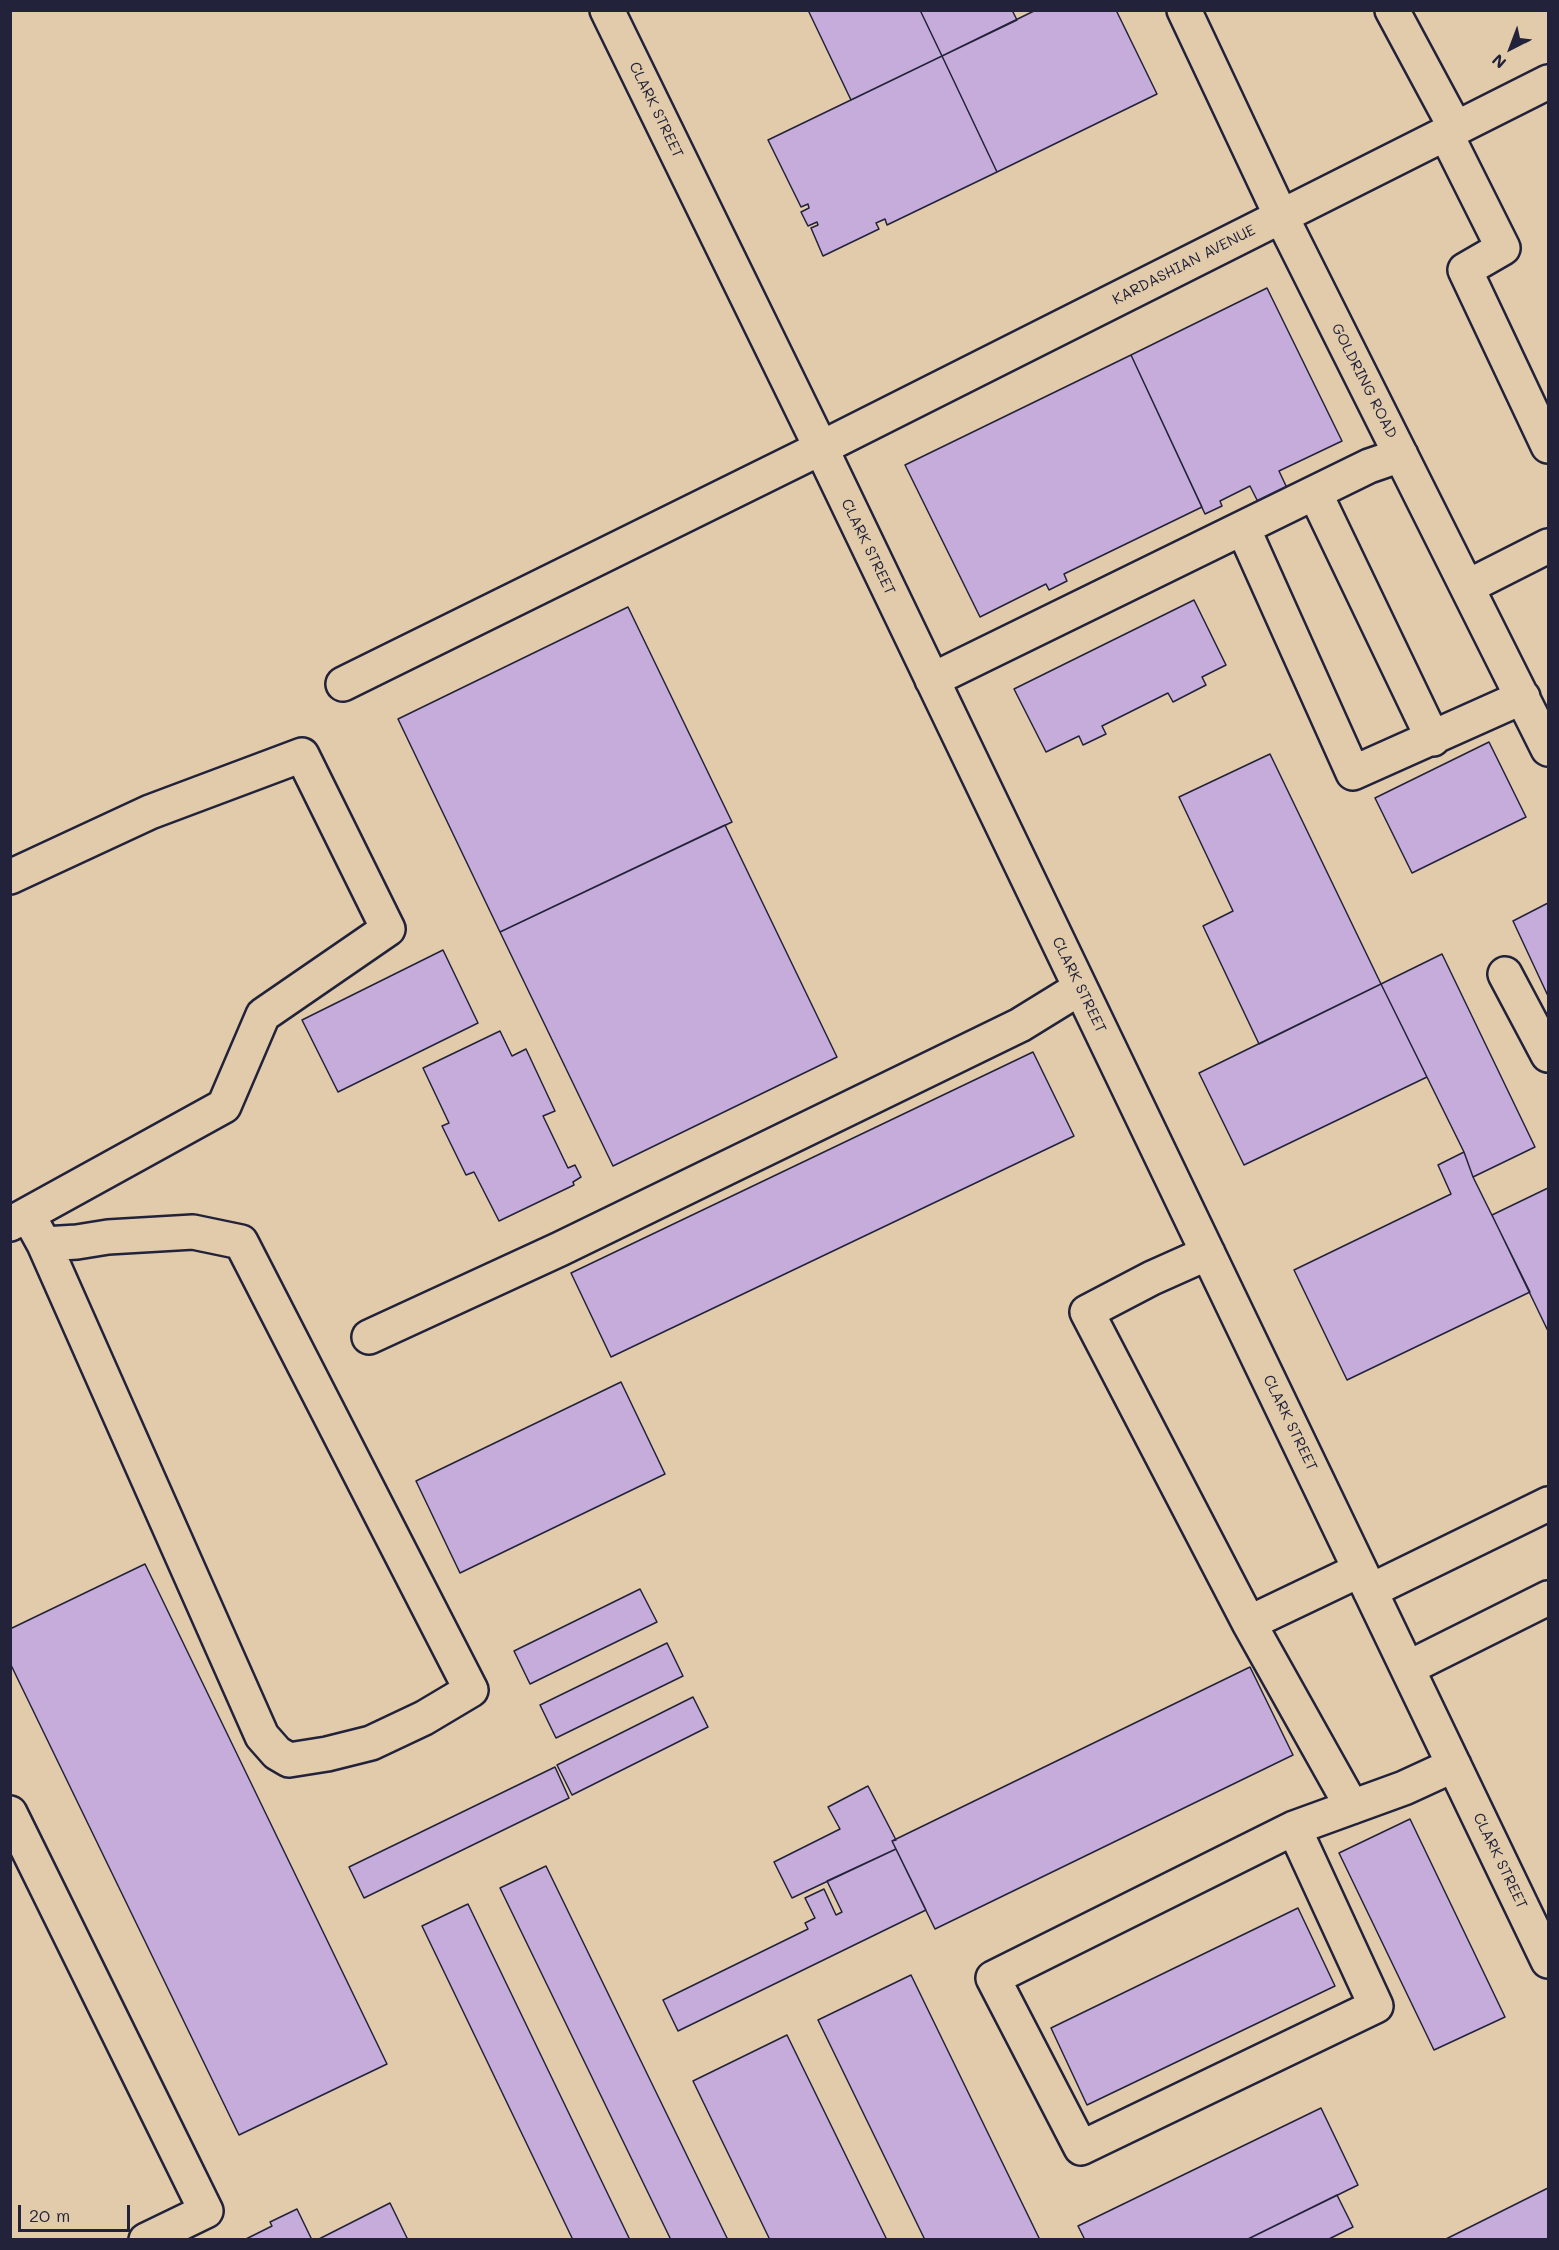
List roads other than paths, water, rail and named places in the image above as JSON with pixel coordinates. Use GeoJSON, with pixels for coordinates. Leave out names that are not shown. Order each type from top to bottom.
{"type":"FeatureCollection","features":[{"type":"Feature","properties":{"kind":"street","name":"CLARK STREET"},"geometry":{"type":"LineString","coordinates":[[607,10],[821,448],[1548,1961]]}},
{"type":"Feature","properties":{"kind":"street","name":"GOLDRING ROAD"},"geometry":{"type":"LineString","coordinates":[[1184,10],[1281,216],[1548,749]]}},
{"type":"Feature","properties":{"kind":"street"},"geometry":{"type":"LineString","coordinates":[[1392,10],[1451,131],[1503,248],[1465,270],[1548,446]]}},
{"type":"Feature","properties":{"kind":"street","name":"KARDASHIAN AVENUE"},"geometry":{"type":"LineString","coordinates":[[344,684],[821,448],[1548,82]]}},
{"type":"Feature","properties":{"kind":"street"},"geometry":{"type":"LineString","coordinates":[[932,680],[1369,466],[1401,455]]}},
{"type":"Feature","properties":{"kind":"street"},"geometry":{"type":"LineString","coordinates":[[1315,493],[1433,739]]}},
{"type":"Feature","properties":{"kind":"street"},"geometry":{"type":"LineString","coordinates":[[1243,528],[1353,773],[1433,739],[1522,697]]}},
{"type":"Feature","properties":{"kind":"street"},"geometry":{"type":"LineString","coordinates":[[1467,587],[1548,546]]}},
{"type":"Feature","properties":{"kind":"street"},"geometry":{"type":"LineString","coordinates":[[10,877],[150,812],[302,755],[388,929],[264,1015],[224,1106],[19,1219],[44,1244],[262,1736],[277,1753],[289,1760],[327,1754],[371,1743],[424,1718],[471,1690],[242,1242],[193,1232],[108,1237],[44,1244]]}},
{"type":"Feature","properties":{"kind":"street"},"geometry":{"type":"LineString","coordinates":[[1505,974],[1548,1055]]}},
{"type":"Feature","properties":{"kind":"street"},"geometry":{"type":"LineString","coordinates":[[369,1337],[570,1244],[1010,1030],[1080,988]]}},
{"type":"Feature","properties":{"kind":"street"},"geometry":{"type":"LineString","coordinates":[[1208,1253],[1152,1278],[1088,1312],[1249,1623],[1352,1807]]}},
{"type":"Feature","properties":{"kind":"street"},"geometry":{"type":"LineString","coordinates":[[1249,1623],[1365,1581],[1548,1504]]}},
{"type":"Feature","properties":{"kind":"street"},"geometry":{"type":"LineString","coordinates":[[1408,1668],[1548,1598]]}},
{"type":"Feature","properties":{"kind":"street"},"geometry":{"type":"LineString","coordinates":[[1294,1828],[1376,2006],[1081,2148],[993,1978],[1294,1828],[1404,1788],[1454,1765]]}},
{"type":"Feature","properties":{"kind":"street"},"geometry":{"type":"LineString","coordinates":[[10,1813],[206,2211],[146,2240]]}}]}
